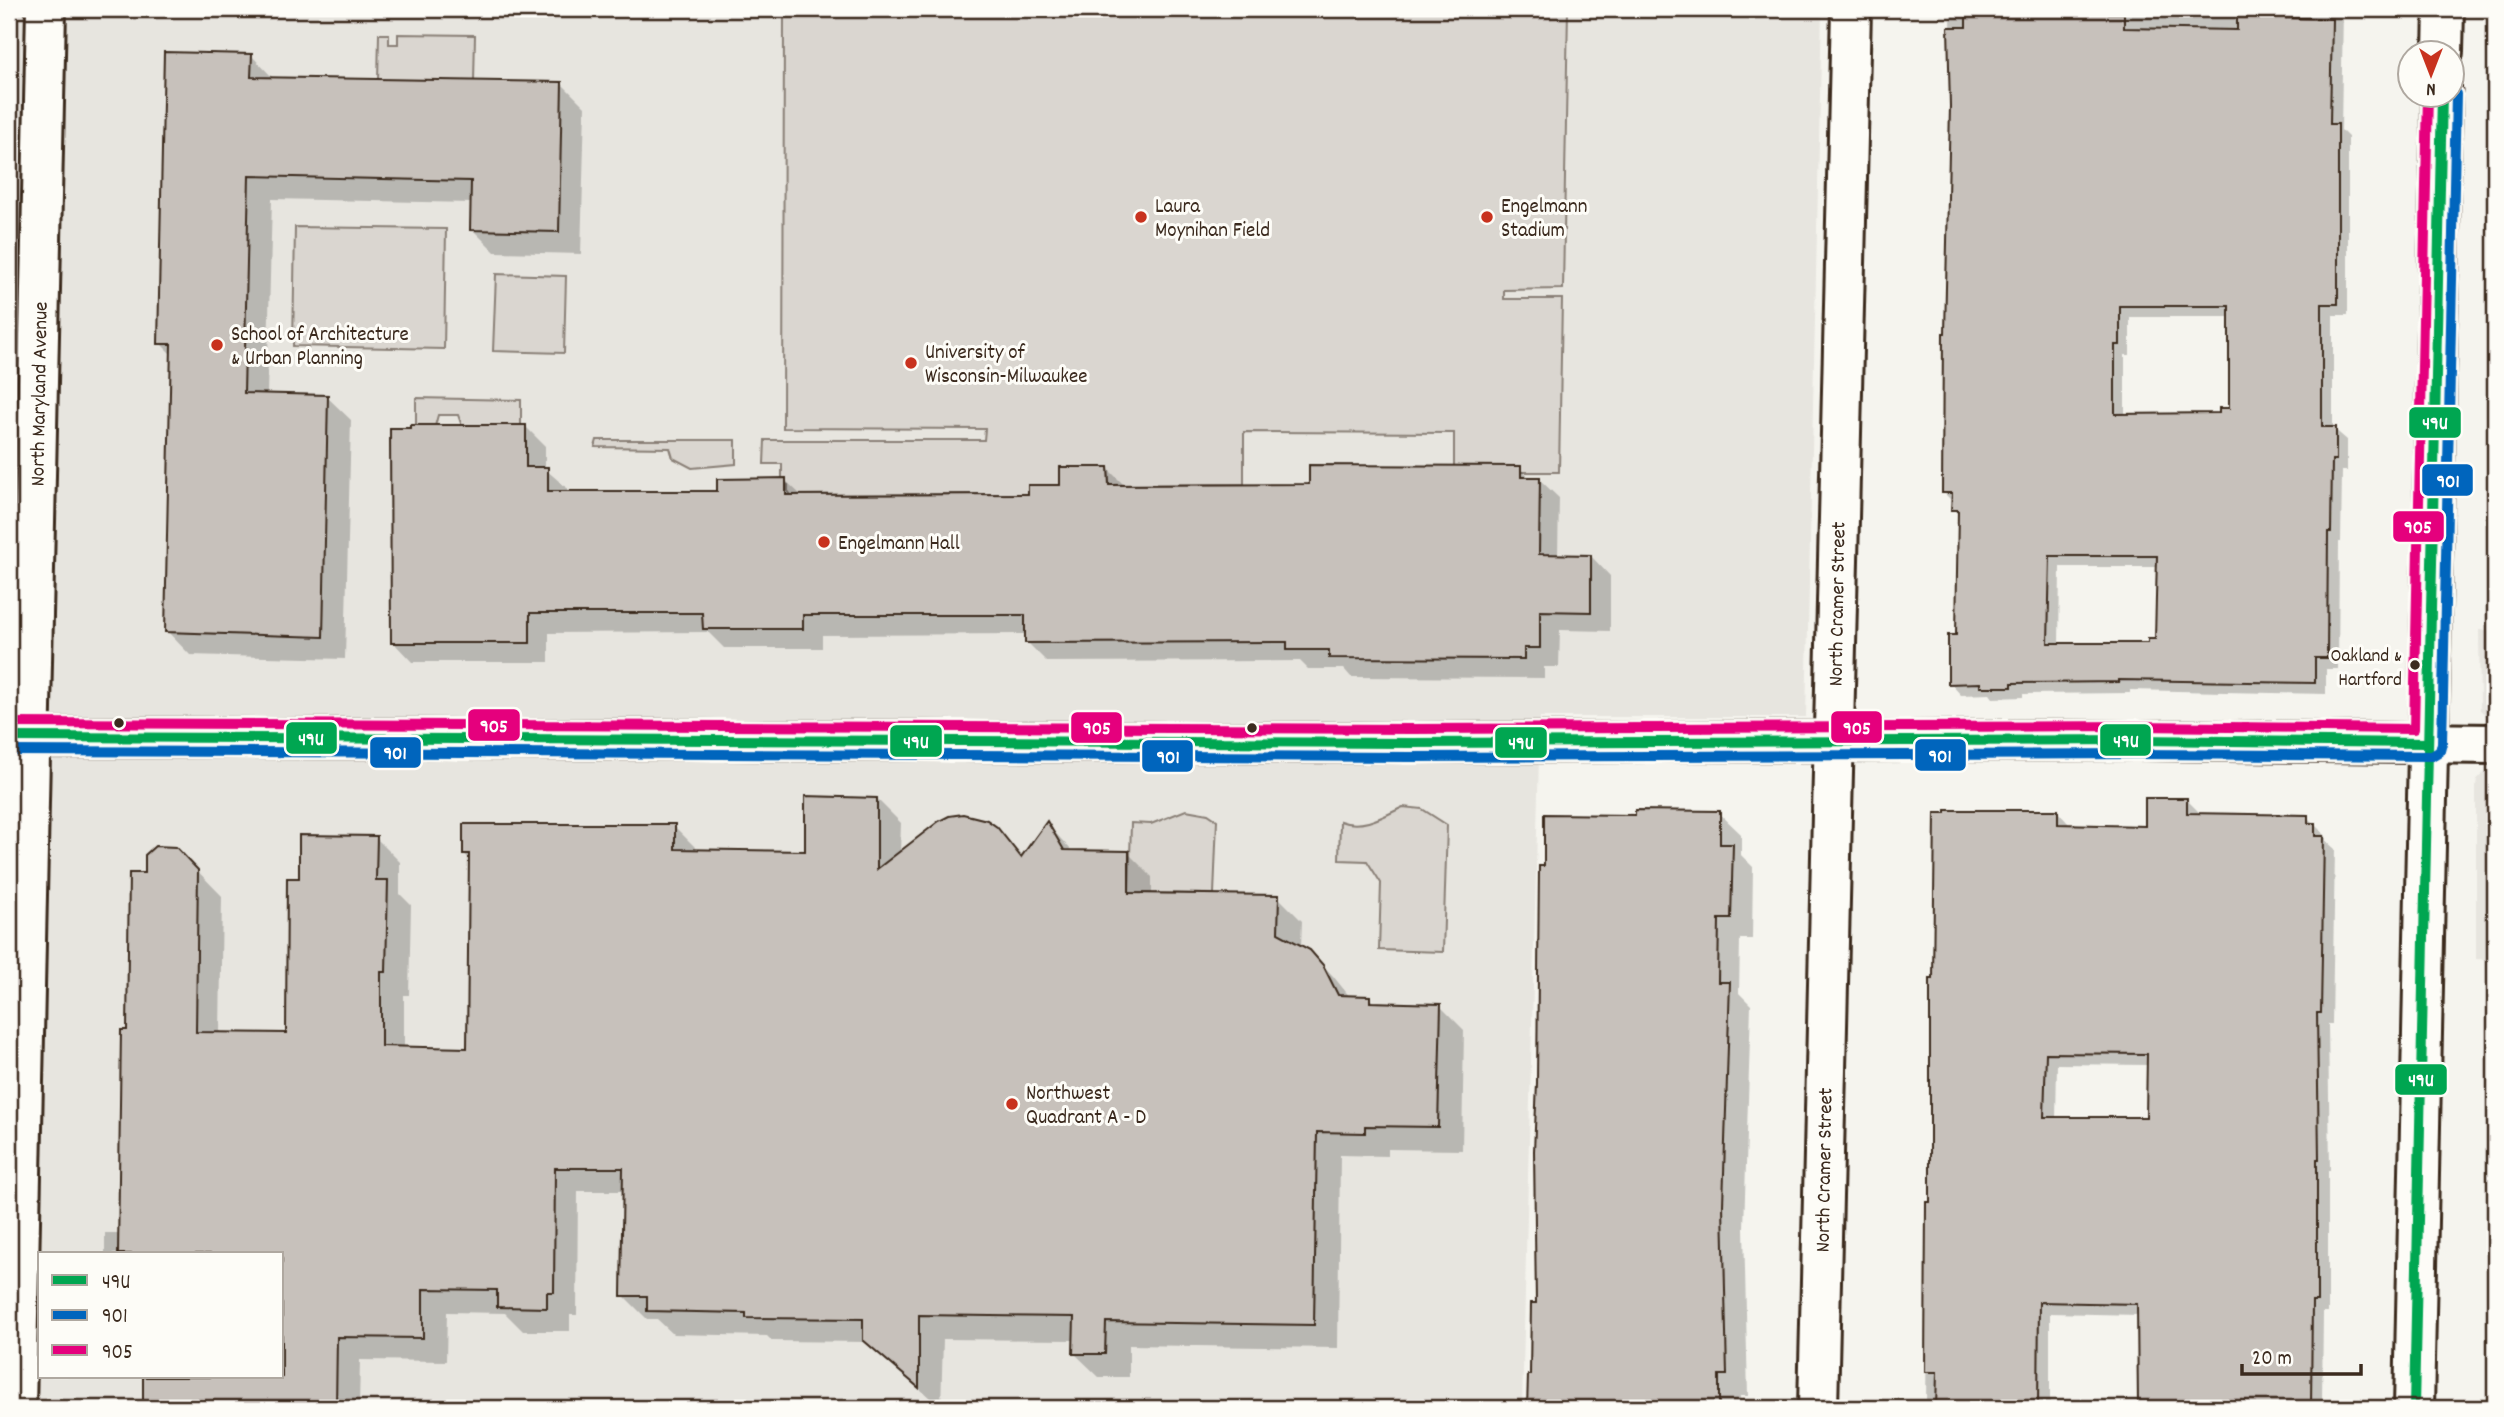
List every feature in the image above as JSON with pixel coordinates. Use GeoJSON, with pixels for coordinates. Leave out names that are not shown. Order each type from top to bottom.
{"type":"FeatureCollection","features":[{"type":"Feature","properties":{"kind":"street","name":"North Maryland Avenue"},"geometry":{"type":"LineString","coordinates":[[16,1408],[20,736],[46,9]]}},
{"type":"Feature","properties":{"kind":"street","name":"North Cramer Street"},"geometry":{"type":"LineString","coordinates":[[1818,1408],[1851,9]]}},
{"type":"Feature","properties":{"kind":"street"},"geometry":{"type":"LineString","coordinates":[[2443,38],[2444,9]]}},
{"type":"Feature","properties":{"kind":"street"},"geometry":{"type":"LineString","coordinates":[[2414,1408],[2442,108]]}},
{"type":"Feature","properties":{"kind":"street"},"geometry":{"type":"LineString","coordinates":[[20,736],[1397,743],[2137,740],[2495,744]]}},
{"type":"Feature","properties":{"kind":"shaded area","name":"University of Wisconsin-Milwaukee"},"geometry":{"type":"Polygon","coordinates":[[[9,9],[1822,9],[1806,717],[1540,717],[1522,1408],[9,1408],[9,9]]]}},
{"type":"Feature","properties":{"kind":"shaded area","name":"Laura Moynihan Field"},"geometry":{"type":"Polygon","coordinates":[[[784,9],[1568,9],[1563,289],[1504,290],[1504,299],[1562,299],[1559,472],[1454,472],[1454,433],[1244,432],[1244,484],[1109,485],[1108,467],[1061,467],[1060,485],[1028,485],[1028,497],[989,494],[791,495],[788,485],[782,481],[782,464],[764,464],[765,440],[984,440],[985,429],[783,428],[784,9]]]}},
{"type":"Feature","properties":{"kind":"shaded area"},"geometry":{"type":"Polygon","coordinates":[[[379,34],[389,34],[389,44],[398,44],[398,34],[475,35],[474,82],[378,81],[379,34]]]}},
{"type":"Feature","properties":{"kind":"shaded area"},"geometry":{"type":"Polygon","coordinates":[[[295,227],[446,229],[444,349],[293,346],[295,227]]]}},
{"type":"Feature","properties":{"kind":"shaded area"},"geometry":{"type":"Polygon","coordinates":[[[496,274],[566,276],[564,353],[493,351],[496,274]]]}},
{"type":"Feature","properties":{"kind":"shaded area"},"geometry":{"type":"Polygon","coordinates":[[[416,398],[521,400],[521,426],[462,426],[458,415],[438,415],[435,426],[416,426],[416,398]]]}},
{"type":"Feature","properties":{"kind":"shaded area"},"geometry":{"type":"Polygon","coordinates":[[[597,440],[736,440],[736,464],[692,468],[673,458],[670,448],[595,447],[597,440]]]}},
{"type":"Feature","properties":{"kind":"shaded area"},"geometry":{"type":"Polygon","coordinates":[[[2479,630],[2495,631],[2495,717],[2488,717],[2480,710],[2479,630]]]}},
{"type":"Feature","properties":{"kind":"shaded area"},"geometry":{"type":"Polygon","coordinates":[[[2495,770],[2495,960],[2476,959],[2476,785],[2477,779],[2484,773],[2495,770]]]}},
{"type":"Feature","properties":{"kind":"shaded area"},"geometry":{"type":"Polygon","coordinates":[[[1403,807],[1422,809],[1447,825],[1443,952],[1379,950],[1381,883],[1367,861],[1339,860],[1340,821],[1365,823],[1403,807]]]}},
{"type":"Feature","properties":{"kind":"shaded area"},"geometry":{"type":"Polygon","coordinates":[[[1186,810],[1208,814],[1217,820],[1214,894],[1129,893],[1131,823],[1151,824],[1186,810]]]}},
{"type":"Feature","properties":{"kind":"building"},"geometry":{"type":"Polygon","coordinates":[[[1966,9],[2023,9],[2023,14],[2124,13],[2124,28],[2237,30],[2237,17],[2332,19],[2330,124],[2338,124],[2338,304],[2322,304],[2322,427],[2336,427],[2336,460],[2332,460],[2331,532],[2328,532],[2327,658],[2315,658],[2315,683],[2119,680],[2012,683],[2012,687],[1980,687],[1980,683],[1948,684],[1948,635],[1956,635],[1958,510],[1951,510],[1952,493],[1942,493],[1943,333],[1950,106],[1948,27],[1966,27],[1966,9]],[[2120,306],[2120,345],[2115,345],[2115,414],[2219,413],[2219,408],[2229,408],[2229,306],[2120,306]],[[2050,556],[2048,643],[2148,643],[2148,639],[2155,639],[2157,556],[2050,556]]]}},
{"type":"Feature","properties":{"kind":"building","name":"School of Architecture & Urban Planning"},"geometry":{"type":"Polygon","coordinates":[[[164,52],[252,54],[251,77],[562,82],[559,232],[470,230],[471,181],[249,176],[244,393],[328,395],[323,637],[165,632],[171,344],[158,344],[164,52]]]}},
{"type":"Feature","properties":{"kind":"building","name":"Engelmann Hall"},"geometry":{"type":"Polygon","coordinates":[[[410,425],[526,425],[526,467],[548,467],[548,491],[717,491],[717,479],[786,478],[786,495],[1028,494],[1028,485],[1060,485],[1060,467],[1108,467],[1109,485],[1309,484],[1309,465],[1521,466],[1521,477],[1540,477],[1539,554],[1591,555],[1591,612],[1540,611],[1540,648],[1524,648],[1524,659],[1329,658],[1329,650],[1287,650],[1287,642],[1025,643],[1025,615],[803,615],[803,629],[703,629],[702,613],[530,613],[530,643],[391,643],[390,428],[410,428],[410,425]]]}},
{"type":"Feature","properties":{"kind":"building","name":"Northwest Quadrant A - D"},"geometry":{"type":"Polygon","coordinates":[[[805,796],[877,798],[877,869],[949,816],[963,814],[987,820],[997,827],[1021,857],[1047,821],[1064,850],[1129,851],[1129,893],[1279,895],[1278,933],[1310,950],[1323,965],[1338,995],[1370,996],[1370,1002],[1441,1004],[1438,1127],[1365,1126],[1365,1133],[1317,1132],[1314,1325],[1106,1322],[1105,1354],[1073,1354],[1074,1317],[919,1315],[919,1388],[863,1340],[863,1319],[746,1318],[746,1313],[647,1311],[647,1296],[621,1296],[623,1168],[555,1168],[554,1292],[547,1292],[547,1308],[497,1307],[497,1290],[423,1289],[423,1338],[337,1337],[336,1408],[143,1408],[143,1378],[284,1378],[284,1252],[118,1252],[121,1030],[127,1030],[129,873],[145,873],[145,855],[155,846],[176,847],[198,870],[196,1032],[286,1033],[287,878],[299,878],[299,835],[377,836],[376,880],[388,880],[386,972],[381,972],[381,1046],[467,1048],[469,854],[463,854],[463,824],[675,824],[675,849],[805,851],[805,796]]]}},
{"type":"Feature","properties":{"kind":"building"},"geometry":{"type":"Polygon","coordinates":[[[2145,798],[2187,798],[2187,813],[2308,815],[2308,823],[2315,823],[2315,836],[2324,836],[2321,1013],[2317,1013],[2317,1301],[2312,1301],[2311,1408],[2138,1408],[2137,1304],[2039,1302],[2038,1408],[1936,1408],[1937,1372],[1925,1372],[1935,813],[1946,813],[1946,810],[2058,810],[2058,824],[2145,826],[2145,798]],[[2046,1053],[2044,1117],[2146,1117],[2147,1054],[2046,1053]]]}},
{"type":"Feature","properties":{"kind":"building"},"geometry":{"type":"Polygon","coordinates":[[[1635,810],[1720,811],[1720,844],[1733,844],[1731,919],[1719,919],[1718,982],[1730,982],[1723,1205],[1727,1375],[1719,1375],[1719,1408],[1527,1408],[1531,1303],[1536,1303],[1534,1151],[1539,866],[1544,866],[1544,814],[1635,815],[1635,810]]]}},
{"type":"Feature","properties":{"kind":"transit line","name":"905"},"geometry":{"type":"LineString","coordinates":[[9,723],[1410,729],[2137,726],[2414,729],[2428,108]]}},
{"type":"Feature","properties":{"kind":"transit line","name":"49U"},"geometry":{"type":"LineString","coordinates":[[2414,1408],[2442,108]]}},
{"type":"Feature","properties":{"kind":"transit line","name":"901"},"geometry":{"type":"LineString","coordinates":[[9,751],[1410,757],[2137,754],[2432,756],[2440,751],[2442,743],[2456,108]]}},
{"type":"Feature","properties":{"kind":"transit line","name":"49U"},"geometry":{"type":"LineString","coordinates":[[9,737],[1410,743],[2137,740],[2428,743]]}},
{"type":"Feature","properties":{"kind":"place","name":"Laura Moynihan Field"},"geometry":{"type":"Point","coordinates":[1141,217]}},
{"type":"Feature","properties":{"kind":"place","name":"Engelmann Stadium"},"geometry":{"type":"Point","coordinates":[1487,217]}},
{"type":"Feature","properties":{"kind":"place","name":"School of Architecture & Urban Planning"},"geometry":{"type":"Point","coordinates":[217,345]}},
{"type":"Feature","properties":{"kind":"place","name":"University of Wisconsin-Milwaukee"},"geometry":{"type":"Point","coordinates":[911,363]}},
{"type":"Feature","properties":{"kind":"place","name":"Engelmann Hall"},"geometry":{"type":"Point","coordinates":[824,542]}},
{"type":"Feature","properties":{"kind":"place","name":"Oakland & Hartford"},"geometry":{"type":"Point","coordinates":[2415,665]}},
{"type":"Feature","properties":{"kind":"place","name":"Northwest Quadrant A - D"},"geometry":{"type":"Point","coordinates":[1012,1104]}}]}
